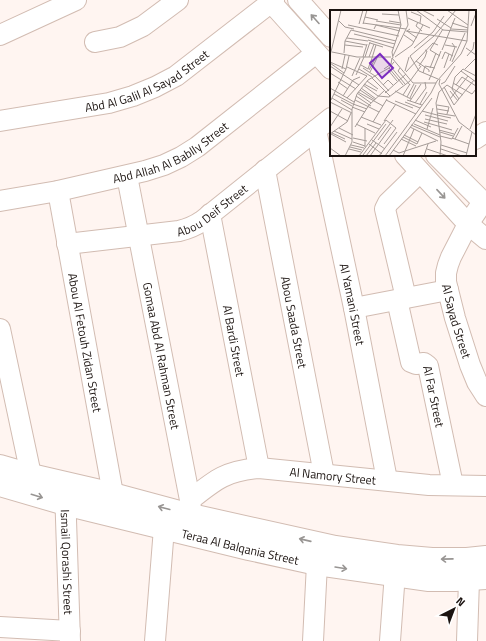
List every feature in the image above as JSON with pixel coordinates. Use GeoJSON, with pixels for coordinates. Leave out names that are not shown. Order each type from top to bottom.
{"type":"FeatureCollection","features":[{"type":"Feature","properties":{"kind":"street"},"geometry":{"type":"LineString","coordinates":[[0,35],[76,0]]}},
{"type":"Feature","properties":{"kind":"street"},"geometry":{"type":"LineString","coordinates":[[95,42],[120,37],[143,26],[178,0]]}},
{"type":"Feature","properties":{"kind":"street"},"geometry":{"type":"LineString","coordinates":[[300,1],[330,36]]}},
{"type":"Feature","properties":{"kind":"street","name":"Abd Al Galil Al Sayad Street"},"geometry":{"type":"LineString","coordinates":[[0,121],[109,103],[133,96],[176,76],[274,4],[300,1]]}},
{"type":"Feature","properties":{"kind":"street"},"geometry":{"type":"LineString","coordinates":[[274,4],[330,68]]}},
{"type":"Feature","properties":{"kind":"street","name":"Abd Allah Al Bablly Street"},"geometry":{"type":"LineString","coordinates":[[0,201],[58,191],[127,176],[164,165],[197,147],[316,53]]}},
{"type":"Feature","properties":{"kind":"street","name":"Abou Deif Street"},"geometry":{"type":"LineString","coordinates":[[67,244],[188,229],[199,223],[323,124]]}},
{"type":"Feature","properties":{"kind":"street","name":"Al Yamani Street"},"geometry":{"type":"LineString","coordinates":[[323,124],[354,308],[387,480]]}},
{"type":"Feature","properties":{"kind":"street"},"geometry":{"type":"LineString","coordinates":[[476,138],[486,132]]}},
{"type":"Feature","properties":{"kind":"street"},"geometry":{"type":"LineString","coordinates":[[406,156],[468,224],[486,239]]}},
{"type":"Feature","properties":{"kind":"street"},"geometry":{"type":"LineString","coordinates":[[442,157],[481,195]]}},
{"type":"Feature","properties":{"kind":"street","name":"Abou Saada Street"},"geometry":{"type":"LineString","coordinates":[[265,170],[324,474]]}},
{"type":"Feature","properties":{"kind":"street","name":"Al Far Street"},"geometry":{"type":"LineString","coordinates":[[420,172],[388,203],[385,209],[410,360],[414,364],[426,363],[428,366],[427,394],[431,426],[453,485]]}},
{"type":"Feature","properties":{"kind":"street","name":"Gomaa Abd Al Rahman Street"},"geometry":{"type":"LineString","coordinates":[[127,176],[191,508],[194,536]]}},
{"type":"Feature","properties":{"kind":"street","name":"Abou Al Fetouh Zidan Street"},"geometry":{"type":"LineString","coordinates":[[58,191],[113,494]]}},
{"type":"Feature","properties":{"kind":"street","name":"Al Sayad Street"},"geometry":{"type":"LineString","coordinates":[[481,195],[448,265],[446,282],[470,365],[477,382],[486,396]]}},
{"type":"Feature","properties":{"kind":"street","name":"Al Bardi Street"},"geometry":{"type":"LineString","coordinates":[[210,214],[259,468]]}},
{"type":"Feature","properties":{"kind":"street"},"geometry":{"type":"LineString","coordinates":[[354,308],[448,290]]}},
{"type":"Feature","properties":{"kind":"street"},"geometry":{"type":"LineString","coordinates":[[0,329],[31,475]]}},
{"type":"Feature","properties":{"kind":"street","name":"Teraa Al Balqania Street"},"geometry":{"type":"LineString","coordinates":[[0,466],[31,475],[113,494],[191,508],[250,528],[335,547],[396,566],[428,580],[477,579]]}},
{"type":"Feature","properties":{"kind":"street","name":"Al Namory Street"},"geometry":{"type":"LineString","coordinates":[[191,508],[216,479],[229,473],[244,469],[259,468],[429,485],[486,486]]}},
{"type":"Feature","properties":{"kind":"street","name":"Ismail Qorashi Street"},"geometry":{"type":"LineString","coordinates":[[64,483],[70,636]]}},
{"type":"Feature","properties":{"kind":"street","name":"Teraa Al Balqania Street"},"geometry":{"type":"LineString","coordinates":[[0,485],[65,504],[249,550],[318,564],[396,566],[432,559],[467,559],[486,557]]}},
{"type":"Feature","properties":{"kind":"street"},"geometry":{"type":"LineString","coordinates":[[154,641],[164,528]]}},
{"type":"Feature","properties":{"kind":"street"},"geometry":{"type":"LineString","coordinates":[[249,550],[250,528]]}},
{"type":"Feature","properties":{"kind":"street"},"geometry":{"type":"LineString","coordinates":[[313,641],[318,564]]}},
{"type":"Feature","properties":{"kind":"street"},"geometry":{"type":"LineString","coordinates":[[390,641],[396,566]]}},
{"type":"Feature","properties":{"kind":"street"},"geometry":{"type":"LineString","coordinates":[[467,641],[477,579]]}},
{"type":"Feature","properties":{"kind":"street"},"geometry":{"type":"LineString","coordinates":[[0,627],[70,636]]}}]}
